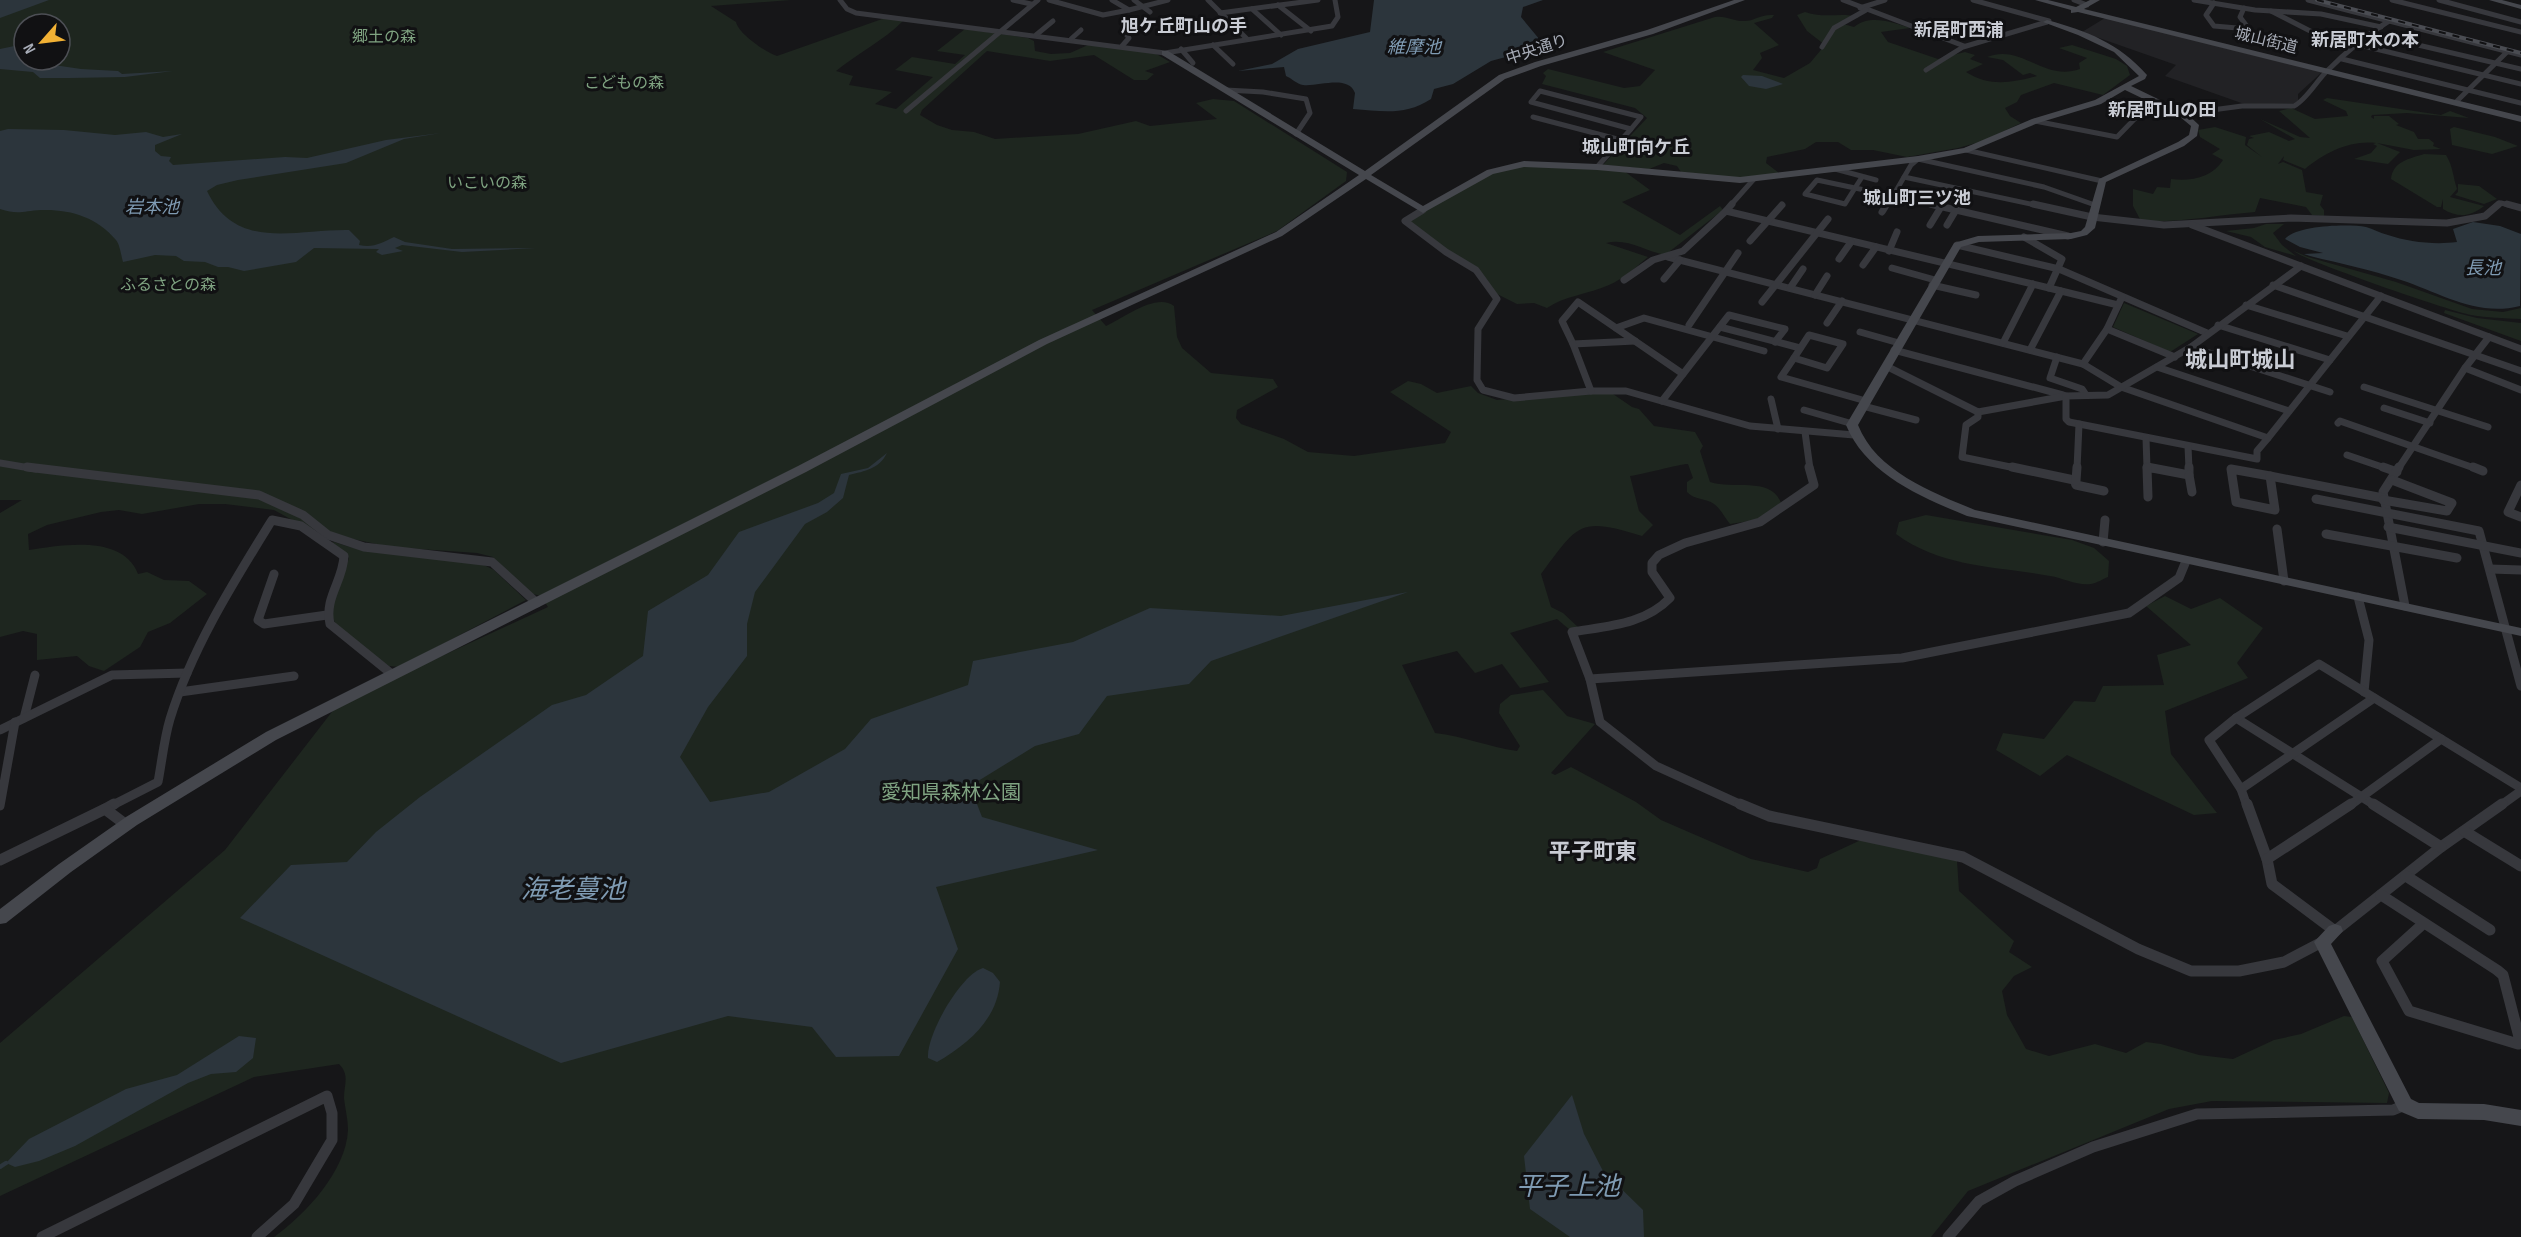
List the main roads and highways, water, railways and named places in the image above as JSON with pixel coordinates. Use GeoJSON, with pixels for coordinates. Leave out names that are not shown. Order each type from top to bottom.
{"type":"FeatureCollection","features":[{"type":"Feature","properties":{"kind":"water"},"geometry":{"type":"Polygon","coordinates":[[[0,0],[49,0],[12,12],[0,18],[0,0]]]}},
{"type":"Feature","properties":{"kind":"water","name":"維摩池"},"geometry":{"type":"Polygon","coordinates":[[[1374,0],[1543,0],[1523,7],[1521,17],[1540,40],[1550,45],[1491,61],[1453,84],[1434,89],[1431,99],[1412,108],[1393,111],[1353,109],[1355,93],[1351,87],[1339,83],[1301,84],[1286,76],[1284,67],[1238,71],[1272,64],[1298,49],[1370,32],[1374,0]]]}},
{"type":"Feature","properties":{"kind":"water"},"geometry":{"type":"Polygon","coordinates":[[[12,46],[12,70],[0,69],[0,49],[12,46]]]}},
{"type":"Feature","properties":{"kind":"water"},"geometry":{"type":"Polygon","coordinates":[[[72,68],[118,71],[122,74],[173,71],[125,77],[40,78],[33,72],[72,72],[72,68]]]}},
{"type":"Feature","properties":{"kind":"water"},"geometry":{"type":"Polygon","coordinates":[[[1743,75],[1762,76],[1783,84],[1766,89],[1749,86],[1741,77],[1743,75]]]}},
{"type":"Feature","properties":{"kind":"water","name":"岩本池"},"geometry":{"type":"Polygon","coordinates":[[[8,129],[64,130],[115,135],[146,132],[163,137],[182,134],[155,145],[155,151],[161,156],[171,157],[169,161],[173,165],[285,157],[307,158],[386,140],[441,133],[404,139],[346,163],[238,180],[217,185],[207,191],[219,210],[234,223],[250,230],[288,233],[349,230],[360,241],[359,245],[364,246],[377,244],[394,237],[405,242],[452,249],[536,248],[462,252],[402,245],[395,248],[403,251],[382,255],[376,252],[379,249],[314,248],[296,262],[244,271],[218,267],[205,262],[184,261],[176,256],[155,255],[123,262],[116,240],[92,220],[62,211],[16,212],[0,209],[0,131],[8,129]]]}},
{"type":"Feature","properties":{"kind":"water","name":"長池"},"geometry":{"type":"Polygon","coordinates":[[[2473,222],[2500,226],[2521,234],[2520,306],[2504,309],[2488,308],[2459,302],[2389,276],[2304,254],[2323,253],[2300,247],[2285,239],[2291,234],[2311,228],[2347,226],[2366,227],[2413,241],[2449,243],[2457,242],[2453,229],[2473,222]]]}},
{"type":"Feature","properties":{"kind":"water","name":"海老蔓池"},"geometry":{"type":"Polygon","coordinates":[[[887,453],[876,466],[849,475],[843,498],[827,512],[805,524],[755,592],[747,624],[747,656],[708,707],[680,757],[710,802],[769,792],[845,749],[871,719],[968,685],[973,661],[1073,642],[1150,608],[1281,616],[1408,592],[1211,661],[1189,684],[1107,696],[1079,734],[1035,746],[970,786],[982,817],[1098,850],[936,887],[958,949],[899,1056],[836,1057],[812,1027],[728,1016],[561,1063],[240,918],[291,865],[347,862],[376,832],[420,797],[552,705],[586,695],[643,656],[648,611],[708,575],[739,532],[818,503],[834,493],[841,474],[868,468],[887,453]]]}},
{"type":"Feature","properties":{"kind":"water"},"geometry":{"type":"Polygon","coordinates":[[[983,968],[993,973],[1000,982],[998,996],[987,1019],[970,1039],[948,1055],[937,1062],[928,1058],[933,1035],[946,1007],[965,981],[983,968]]]}},
{"type":"Feature","properties":{"kind":"water"},"geometry":{"type":"Polygon","coordinates":[[[239,1036],[256,1038],[253,1058],[236,1072],[211,1074],[188,1083],[75,1146],[39,1161],[15,1167],[6,1163],[29,1139],[126,1089],[177,1075],[239,1036]]]}},
{"type":"Feature","properties":{"kind":"water","name":"平子上池"},"geometry":{"type":"Polygon","coordinates":[[[1572,1095],[1584,1134],[1603,1171],[1643,1210],[1644,1237],[1570,1237],[1530,1209],[1524,1156],[1572,1095]]]}},
{"type":"Feature","properties":{"kind":"waterway"},"geometry":{"type":"LineString","coordinates":[[0,1167],[6,1163]]}},
{"type":"Feature","properties":{"kind":"railway"},"geometry":{"type":"LineString","coordinates":[[2317,0],[2521,53]]}},
{"type":"Feature","properties":{"kind":"district","name":"旭ケ丘町山の手"},"geometry":{"type":"Point","coordinates":[1184,26]}},
{"type":"Feature","properties":{"kind":"district","name":"新居町西浦"},"geometry":{"type":"Point","coordinates":[1959,30]}},
{"type":"Feature","properties":{"kind":"district","name":"新居町木の本"},"geometry":{"type":"Point","coordinates":[2365,40]}},
{"type":"Feature","properties":{"kind":"district","name":"新居町山の田"},"geometry":{"type":"Point","coordinates":[2162,110]}},
{"type":"Feature","properties":{"kind":"district","name":"城山町向ケ丘"},"geometry":{"type":"Point","coordinates":[1636,147]}},
{"type":"Feature","properties":{"kind":"district","name":"城山町三ツ池"},"geometry":{"type":"Point","coordinates":[1917,198]}},
{"type":"Feature","properties":{"kind":"district","name":"城山町城山"},"geometry":{"type":"Point","coordinates":[2240,360]}},
{"type":"Feature","properties":{"kind":"district","name":"平子町東"},"geometry":{"type":"Point","coordinates":[1593,852]}},
{"type":"Feature","properties":{"kind":"park label","name":"郷土の森"},"geometry":{"type":"Point","coordinates":[384,37]}},
{"type":"Feature","properties":{"kind":"park label","name":"こどもの森"},"geometry":{"type":"Point","coordinates":[624,83]}},
{"type":"Feature","properties":{"kind":"park label","name":"いこいの森"},"geometry":{"type":"Point","coordinates":[487,183]}},
{"type":"Feature","properties":{"kind":"park label","name":"ふるさとの森"},"geometry":{"type":"Point","coordinates":[168,285]}},
{"type":"Feature","properties":{"kind":"park label","name":"愛知県森林公園"},"geometry":{"type":"Point","coordinates":[951,793]}}]}
